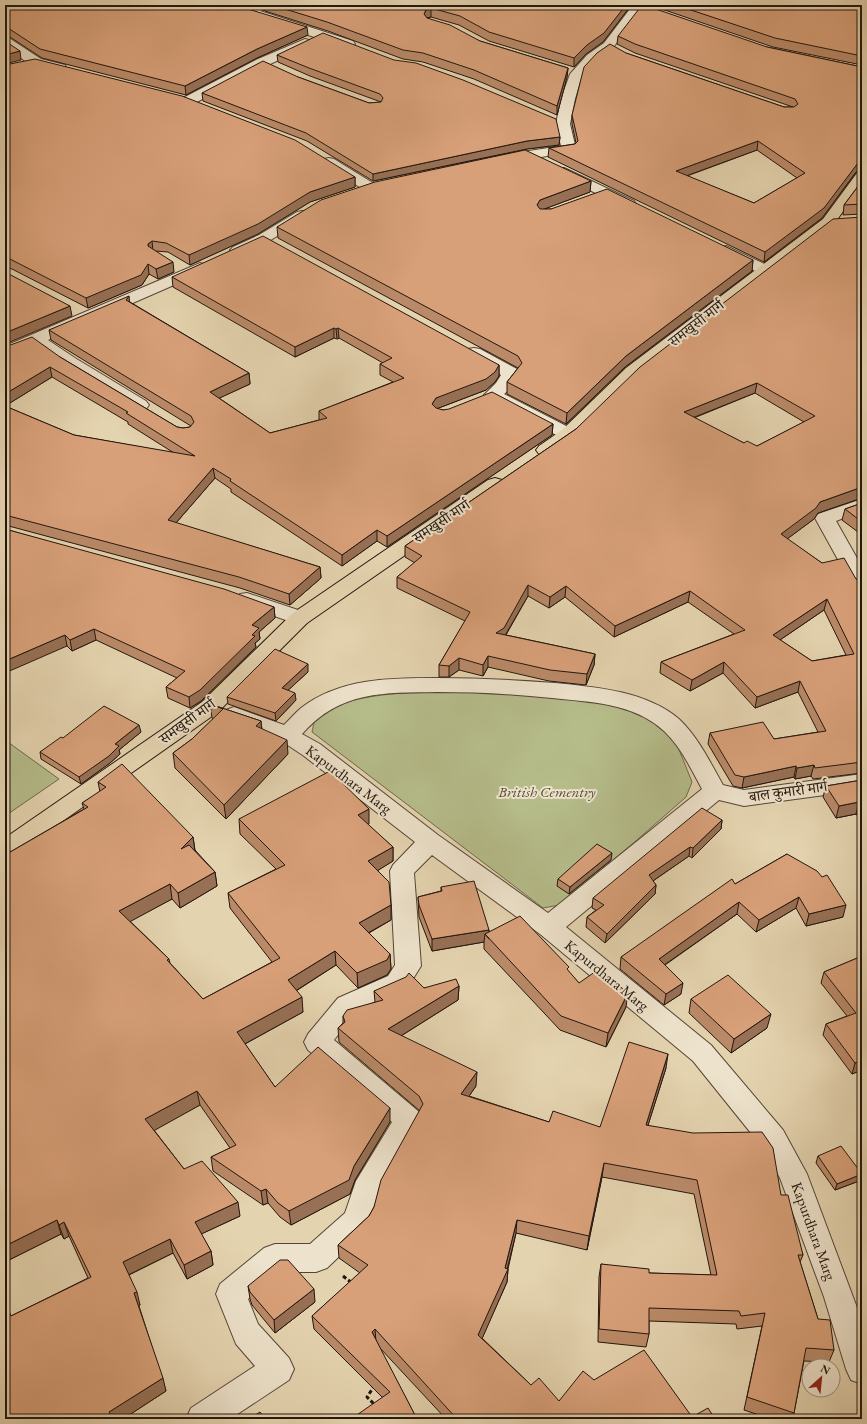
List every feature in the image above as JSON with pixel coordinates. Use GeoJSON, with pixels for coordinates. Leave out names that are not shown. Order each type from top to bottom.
{"type":"FeatureCollection","features":[{"type":"Feature","properties":{"kind":"main road","name":"समखुसी मार्ग"},"geometry":{"type":"LineString","coordinates":[[529,461],[568,434],[632,372],[828,222],[862,176]]}},
{"type":"Feature","properties":{"kind":"main road","name":"समखुसी मार्ग"},"geometry":{"type":"LineString","coordinates":[[5,850],[210,707],[300,618],[510,474]]}},
{"type":"Feature","properties":{"kind":"street"},"geometry":{"type":"LineString","coordinates":[[265,5],[255,9],[253,13],[323,35],[358,48]]}},
{"type":"Feature","properties":{"kind":"street"},"geometry":{"type":"LineString","coordinates":[[489,162],[528,154],[569,149],[563,124],[568,99],[576,74],[591,58],[614,49],[636,6],[653,12]]}},
{"type":"Feature","properties":{"kind":"street"},"geometry":{"type":"LineString","coordinates":[[188,101],[263,62],[323,35]]}},
{"type":"Feature","properties":{"kind":"street"},"geometry":{"type":"LineString","coordinates":[[5,41],[36,62],[74,72]]}},
{"type":"Feature","properties":{"kind":"street"},"geometry":{"type":"LineString","coordinates":[[20,65],[36,62]]}},
{"type":"Feature","properties":{"kind":"street"},"geometry":{"type":"LineString","coordinates":[[263,62],[276,68]]}},
{"type":"Feature","properties":{"kind":"street"},"geometry":{"type":"LineString","coordinates":[[563,70],[576,74]]}},
{"type":"Feature","properties":{"kind":"street"},"geometry":{"type":"LineString","coordinates":[[173,97],[202,107]]}},
{"type":"Feature","properties":{"kind":"street"},"geometry":{"type":"LineString","coordinates":[[548,118],[563,124]]}},
{"type":"Feature","properties":{"kind":"street"},"geometry":{"type":"LineString","coordinates":[[528,154],[640,209]]}},
{"type":"Feature","properties":{"kind":"street"},"geometry":{"type":"LineString","coordinates":[[320,156],[378,187],[350,195]]}},
{"type":"Feature","properties":{"kind":"street"},"geometry":{"type":"LineString","coordinates":[[585,200],[606,192]]}},
{"type":"Feature","properties":{"kind":"street"},"geometry":{"type":"LineString","coordinates":[[5,352],[36,339],[80,312],[189,273],[220,259],[271,242],[316,206]]}},
{"type":"Feature","properties":{"kind":"street"},"geometry":{"type":"LineString","coordinates":[[828,222],[848,221]]}},
{"type":"Feature","properties":{"kind":"street"},"geometry":{"type":"LineString","coordinates":[[717,247],[765,270]]}},
{"type":"Feature","properties":{"kind":"street"},"geometry":{"type":"LineString","coordinates":[[170,262],[189,273]]}},
{"type":"Feature","properties":{"kind":"street"},"geometry":{"type":"LineString","coordinates":[[36,339],[69,362],[151,412]]}},
{"type":"Feature","properties":{"kind":"street"},"geometry":{"type":"LineString","coordinates":[[463,347],[511,374],[503,386],[486,397],[568,434]]}},
{"type":"Feature","properties":{"kind":"street"},"geometry":{"type":"LineString","coordinates":[[862,505],[825,518],[862,585]]}},
{"type":"Feature","properties":{"kind":"street"},"geometry":{"type":"LineString","coordinates":[[232,594],[300,618]]}},
{"type":"Feature","properties":{"kind":"street"},"geometry":{"type":"LineString","coordinates":[[288,735],[310,712],[340,697],[363,689],[461,684],[516,686],[575,692],[617,699],[643,707],[663,718],[676,729],[684,740],[715,791],[549,927]]}},
{"type":"Feature","properties":{"kind":"street","name":"Kapurdhara Marg"},"geometry":{"type":"LineString","coordinates":[[210,707],[288,735],[312,750],[430,841],[549,927],[702,1053],[773,1139],[793,1174],[819,1240],[862,1369]]}},
{"type":"Feature","properties":{"kind":"street","name":"बाल कुमारी मार्ग"},"geometry":{"type":"LineString","coordinates":[[715,791],[744,798],[862,782]]}},
{"type":"Feature","properties":{"kind":"street"},"geometry":{"type":"LineString","coordinates":[[202,1419],[278,1369],[247,1334],[231,1294],[275,1258],[316,1258],[358,1220],[366,1190],[408,1119],[317,1042],[347,1005],[397,983],[408,966],[402,870],[430,841]]}},
{"type":"Feature","properties":{"kind":"path"},"geometry":{"type":"LineString","coordinates":[[316,1258],[359,1288]]}},
{"type":"Feature","properties":{"kind":"path"},"geometry":{"type":"LineString","coordinates":[[378,1408],[367,1397],[380,1378]]}},
{"type":"Feature","properties":{"kind":"green space","name":"British Cementry"},"geometry":{"type":"Polygon","coordinates":[[[476,691],[553,695],[619,705],[652,718],[676,742],[692,782],[686,797],[559,905],[543,908],[312,732],[314,723],[325,712],[343,703],[389,694],[476,691]]]}},
{"type":"Feature","properties":{"kind":"green space"},"geometry":{"type":"Polygon","coordinates":[[[5,740],[59,779],[5,816],[5,740]]]}},
{"type":"Feature","properties":{"kind":"building"},"geometry":{"type":"Polygon","coordinates":[[[5,5],[245,5],[248,9],[307,27],[257,49],[185,86],[40,49],[8,28],[5,28],[5,5]]]}},
{"type":"Feature","properties":{"kind":"building"},"geometry":{"type":"Polygon","coordinates":[[[272,5],[626,5],[604,33],[587,45],[574,58],[489,32],[460,16],[431,8],[426,10],[424,14],[427,18],[450,25],[480,41],[568,68],[557,106],[474,70],[423,53],[403,50],[327,22],[272,5]]]}},
{"type":"Feature","properties":{"kind":"building"},"geometry":{"type":"Polygon","coordinates":[[[642,5],[644,5],[767,47],[862,67],[862,162],[858,163],[824,208],[765,252],[549,148],[575,144],[578,141],[572,115],[584,67],[597,53],[610,44],[626,53],[784,107],[794,107],[798,104],[795,99],[635,44],[618,36],[642,5]],[[758,141],[676,171],[754,203],[805,173],[758,141]]]}},
{"type":"Feature","properties":{"kind":"building"},"geometry":{"type":"Polygon","coordinates":[[[676,5],[862,5],[862,56],[775,38],[676,5]]]}},
{"type":"Feature","properties":{"kind":"building"},"geometry":{"type":"Polygon","coordinates":[[[323,33],[394,60],[416,63],[463,80],[556,119],[560,137],[527,141],[373,174],[306,133],[202,93],[263,61],[298,77],[369,103],[381,102],[383,98],[380,94],[277,55],[323,33]]]}},
{"type":"Feature","properties":{"kind":"building"},"geometry":{"type":"Polygon","coordinates":[[[5,41],[20,51],[5,55],[5,41]]]}},
{"type":"Feature","properties":{"kind":"building"},"geometry":{"type":"Polygon","coordinates":[[[35,59],[182,96],[295,140],[355,177],[310,192],[258,224],[189,255],[166,243],[152,241],[148,244],[148,246],[173,262],[156,269],[148,264],[141,275],[86,298],[10,259],[5,258],[5,65],[35,59]]]}},
{"type":"Feature","properties":{"kind":"building"},"geometry":{"type":"Polygon","coordinates":[[[525,150],[591,181],[540,200],[537,205],[540,209],[551,209],[607,189],[753,260],[626,356],[567,413],[507,382],[522,363],[518,356],[277,227],[321,200],[375,182],[525,150]]]}},
{"type":"Feature","properties":{"kind":"building"},"geometry":{"type":"Polygon","coordinates":[[[862,181],[862,204],[844,205],[862,181]]]}},
{"type":"Feature","properties":{"kind":"building"},"geometry":{"type":"Polygon","coordinates":[[[862,217],[862,487],[820,502],[816,508],[781,534],[822,563],[844,558],[856,579],[862,581],[862,762],[815,768],[814,765],[797,768],[796,766],[744,777],[735,775],[710,733],[763,722],[774,739],[826,731],[800,681],[757,697],[724,662],[692,680],[661,662],[745,630],[690,591],[615,626],[566,586],[550,597],[528,585],[504,628],[496,633],[595,654],[587,674],[550,670],[488,656],[483,665],[459,658],[449,666],[439,665],[470,612],[397,577],[422,556],[405,546],[576,429],[640,367],[833,219],[862,217]],[[757,383],[684,412],[744,443],[747,441],[757,446],[815,416],[757,383]],[[827,599],[773,635],[812,661],[854,654],[827,599]]]}},
{"type":"Feature","properties":{"kind":"building"},"geometry":{"type":"Polygon","coordinates":[[[263,236],[499,365],[495,372],[486,379],[436,398],[432,404],[436,408],[443,410],[449,409],[492,392],[553,424],[387,536],[377,530],[342,555],[230,481],[231,479],[213,468],[168,520],[320,567],[289,594],[239,577],[5,515],[5,406],[74,435],[195,456],[126,413],[128,412],[50,367],[5,394],[5,347],[32,337],[60,357],[177,427],[190,427],[194,422],[191,416],[49,330],[129,296],[126,300],[249,373],[210,392],[270,433],[327,418],[319,411],[404,378],[380,364],[392,358],[338,328],[334,328],[295,347],[172,277],[263,236]]]}},
{"type":"Feature","properties":{"kind":"building"},"geometry":{"type":"Polygon","coordinates":[[[5,272],[70,306],[5,333],[5,272]]]}},
{"type":"Feature","properties":{"kind":"building"},"geometry":{"type":"Polygon","coordinates":[[[862,503],[862,522],[845,509],[862,503]]]}},
{"type":"Feature","properties":{"kind":"building"},"geometry":{"type":"Polygon","coordinates":[[[5,529],[224,589],[274,607],[252,625],[259,628],[252,635],[255,636],[200,690],[189,697],[166,687],[185,671],[94,629],[70,640],[65,635],[5,661],[5,529]]]}},
{"type":"Feature","properties":{"kind":"building"},"geometry":{"type":"Polygon","coordinates":[[[275,649],[308,664],[282,688],[295,693],[275,713],[227,697],[275,649]]]}},
{"type":"Feature","properties":{"kind":"building"},"geometry":{"type":"Polygon","coordinates":[[[210,704],[261,721],[256,726],[287,740],[224,805],[173,753],[192,739],[223,709],[210,704]]]}},
{"type":"Feature","properties":{"kind":"building"},"geometry":{"type":"Polygon","coordinates":[[[104,706],[139,725],[115,744],[119,746],[109,756],[79,777],[40,752],[61,737],[63,738],[104,706]]]}},
{"type":"Feature","properties":{"kind":"building"},"geometry":{"type":"Polygon","coordinates":[[[122,764],[193,837],[181,849],[189,845],[215,872],[178,893],[170,884],[119,911],[169,959],[167,960],[203,999],[280,958],[228,893],[285,865],[239,819],[330,771],[369,809],[358,815],[393,847],[368,861],[389,882],[391,905],[359,923],[390,954],[387,960],[357,973],[335,951],[288,980],[302,997],[237,1032],[275,1087],[318,1047],[390,1108],[354,1166],[349,1180],[289,1211],[278,1203],[266,1189],[261,1191],[211,1157],[236,1145],[197,1091],[145,1119],[184,1169],[202,1161],[238,1202],[195,1222],[211,1251],[184,1265],[170,1239],[123,1262],[137,1292],[134,1293],[163,1378],[109,1412],[113,1419],[5,1419],[5,1301],[11,1316],[91,1277],[64,1222],[59,1225],[57,1220],[5,1246],[5,855],[88,807],[82,803],[106,787],[98,782],[122,764]]]}},
{"type":"Feature","properties":{"kind":"building"},"geometry":{"type":"Polygon","coordinates":[[[862,780],[862,806],[859,802],[839,806],[826,786],[862,780]]]}},
{"type":"Feature","properties":{"kind":"building"},"geometry":{"type":"Polygon","coordinates":[[[702,808],[722,820],[693,848],[690,847],[649,875],[656,885],[607,934],[587,917],[604,905],[593,898],[702,808]]]}},
{"type":"Feature","properties":{"kind":"building"},"geometry":{"type":"Polygon","coordinates":[[[597,844],[612,853],[570,887],[558,879],[597,844]]]}},
{"type":"Feature","properties":{"kind":"building"},"geometry":{"type":"Polygon","coordinates":[[[787,854],[817,871],[822,877],[827,875],[846,905],[809,914],[799,897],[759,920],[739,902],[659,959],[683,983],[666,994],[621,957],[732,879],[735,884],[787,854]]]}},
{"type":"Feature","properties":{"kind":"building"},"geometry":{"type":"Polygon","coordinates":[[[474,881],[489,930],[432,939],[419,905],[418,897],[442,891],[441,887],[474,881]]]}},
{"type":"Feature","properties":{"kind":"building"},"geometry":{"type":"Polygon","coordinates":[[[520,916],[569,967],[567,969],[579,983],[599,969],[628,993],[608,1033],[561,1016],[485,934],[520,916]]]}},
{"type":"Feature","properties":{"kind":"building"},"geometry":{"type":"Polygon","coordinates":[[[862,956],[862,1060],[855,1063],[826,1024],[856,1013],[824,972],[862,956]]]}},
{"type":"Feature","properties":{"kind":"building"},"geometry":{"type":"Polygon","coordinates":[[[409,973],[424,988],[456,979],[459,986],[388,1029],[477,1072],[461,1094],[549,1122],[553,1111],[600,1127],[629,1042],[668,1054],[646,1125],[693,1133],[762,1132],[773,1148],[781,1195],[788,1195],[803,1255],[798,1255],[818,1319],[830,1320],[834,1350],[806,1348],[804,1358],[801,1358],[801,1375],[794,1413],[747,1397],[765,1313],[741,1316],[739,1311],[649,1308],[649,1334],[599,1329],[601,1264],[649,1269],[649,1273],[717,1275],[697,1180],[604,1163],[589,1236],[517,1220],[505,1268],[508,1269],[478,1335],[531,1385],[539,1378],[559,1401],[583,1371],[594,1380],[644,1350],[692,1417],[708,1408],[715,1419],[457,1419],[375,1329],[372,1332],[417,1419],[351,1419],[390,1392],[312,1316],[368,1265],[338,1245],[369,1216],[374,1207],[381,1180],[423,1104],[419,1096],[338,1028],[345,1022],[343,1016],[347,1010],[383,1000],[374,991],[406,977],[409,973]]]}},
{"type":"Feature","properties":{"kind":"building"},"geometry":{"type":"Polygon","coordinates":[[[728,975],[771,1014],[734,1039],[691,999],[728,975]]]}},
{"type":"Feature","properties":{"kind":"building"},"geometry":{"type":"Polygon","coordinates":[[[841,1146],[862,1174],[837,1184],[818,1156],[841,1146]]]}},
{"type":"Feature","properties":{"kind":"building"},"geometry":{"type":"Polygon","coordinates":[[[280,1260],[288,1260],[314,1289],[274,1320],[250,1292],[248,1286],[280,1260]]]}},
{"type":"Feature","properties":{"kind":"building"},"geometry":{"type":"Polygon","coordinates":[[[260,1412],[265,1419],[249,1419],[260,1412]]]}}]}
